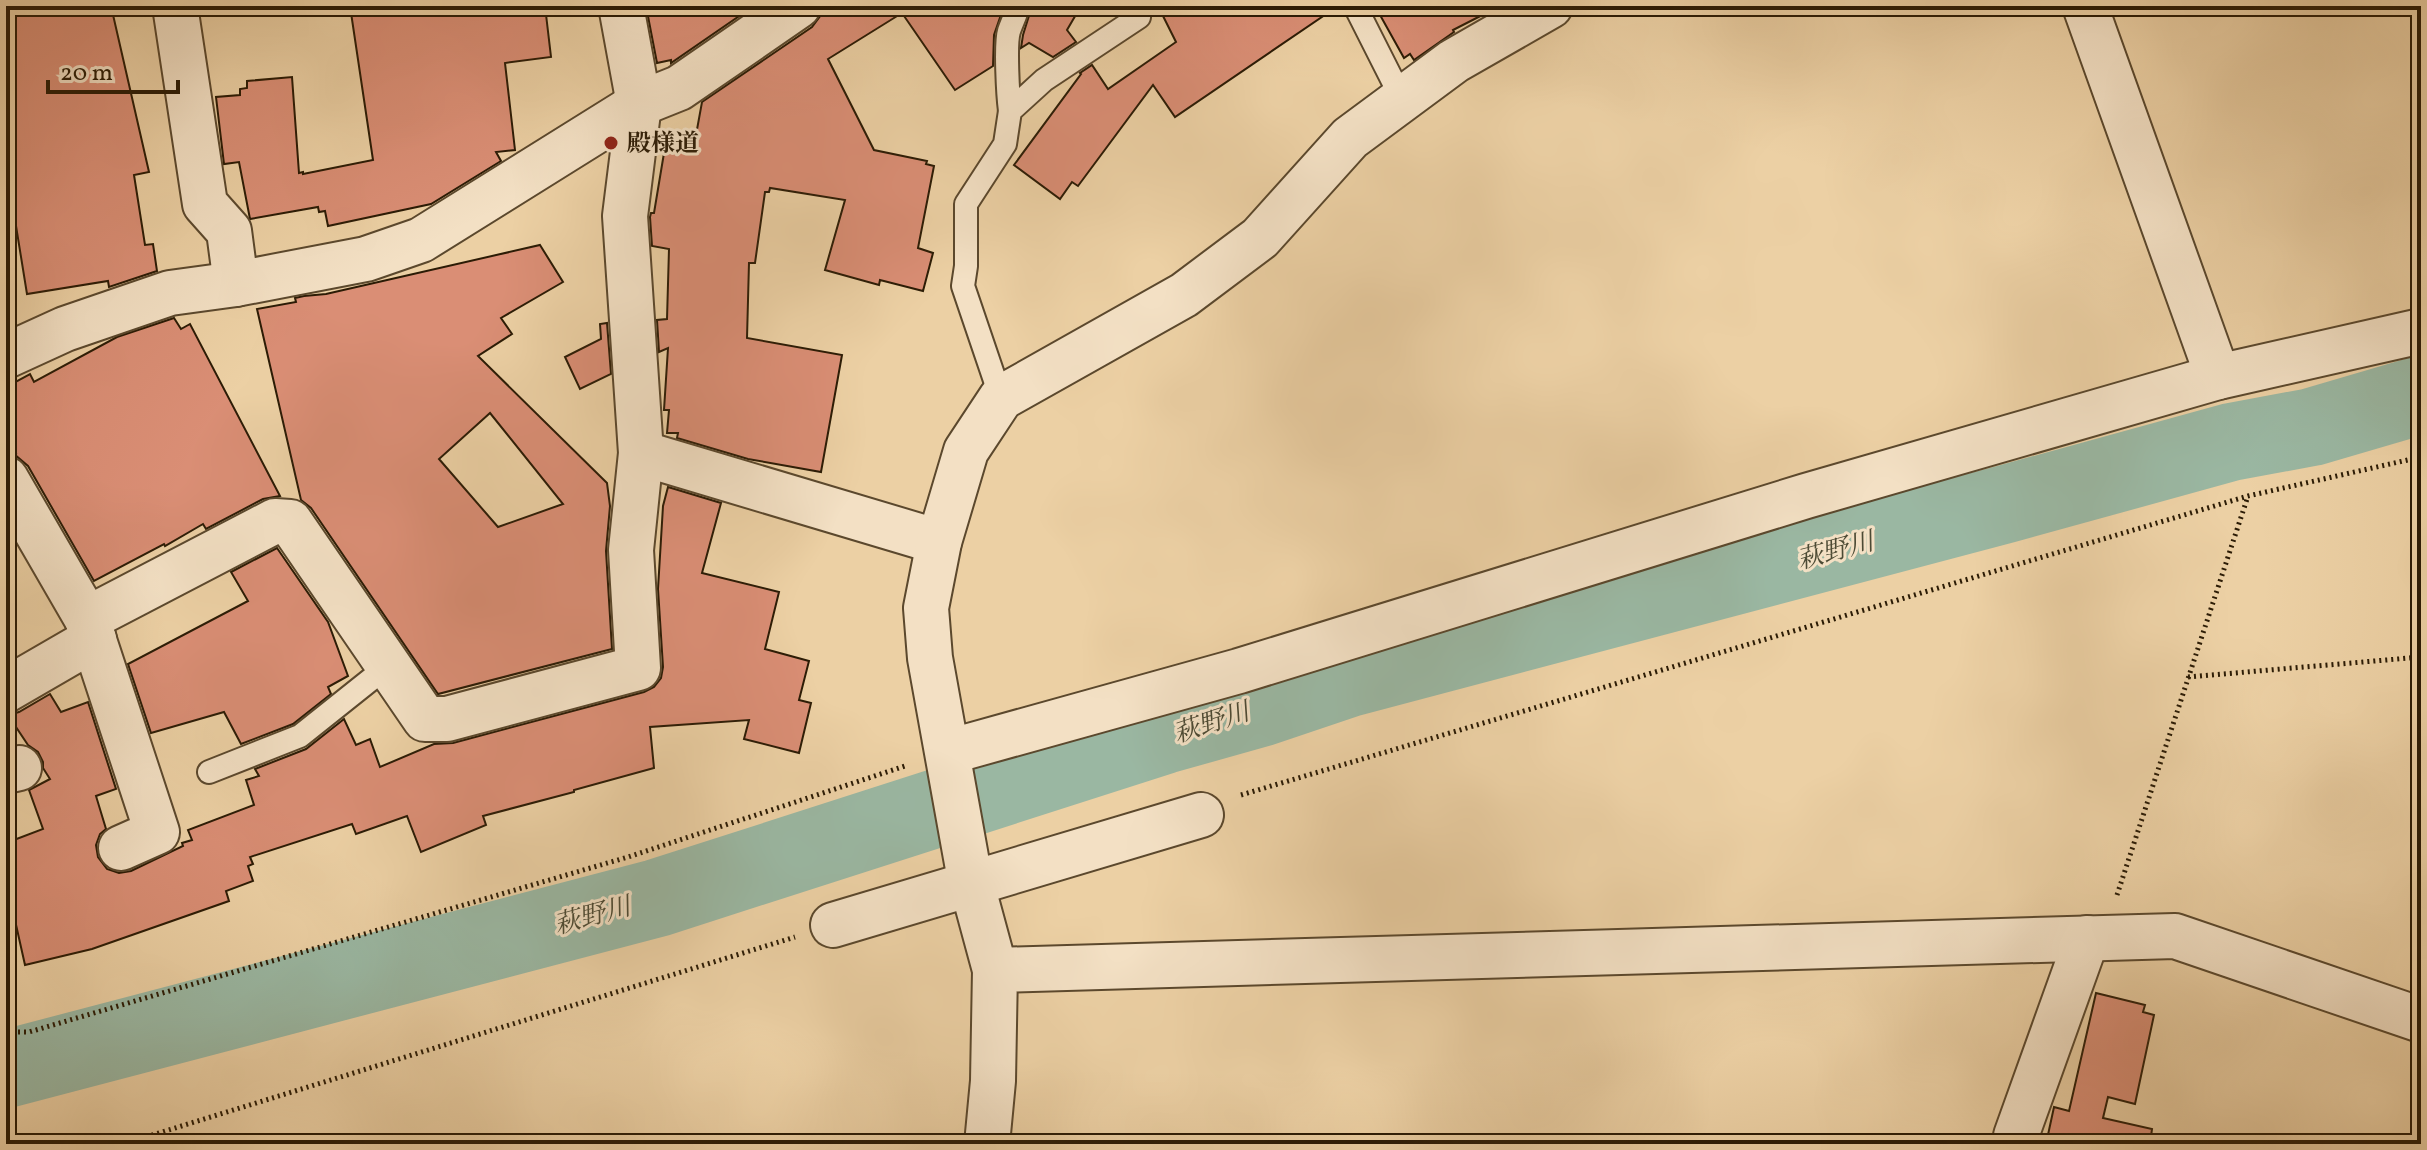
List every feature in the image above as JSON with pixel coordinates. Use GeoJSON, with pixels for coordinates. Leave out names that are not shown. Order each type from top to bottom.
{"type":"FeatureCollection","features":[{"type":"Feature","properties":{"kind":"street"},"geometry":{"type":"LineString","coordinates":[[175,6],[205,204],[229,231],[236,284]]}},
{"type":"Feature","properties":{"kind":"street"},"geometry":{"type":"LineString","coordinates":[[6,690],[90,629],[275,521],[290,522],[425,719],[447,719],[638,668],[631,550],[641,453],[625,216],[639,104],[621,6]]}},
{"type":"Feature","properties":{"kind":"street"},"geometry":{"type":"LineString","coordinates":[[6,356],[65,329],[170,293],[236,284],[366,259],[421,240],[639,104],[679,88],[798,6]]}},
{"type":"Feature","properties":{"kind":"street"},"geometry":{"type":"LineString","coordinates":[[987,1144],[993,1081],[995,970],[971,878],[930,658],[926,608],[939,542],[966,451],[1001,398],[1184,295],[1260,238],[1350,138],[1454,61],[1550,6]]}},
{"type":"Feature","properties":{"kind":"street"},"geometry":{"type":"LineString","coordinates":[[2085,6],[2218,377]]}},
{"type":"Feature","properties":{"kind":"street"},"geometry":{"type":"LineString","coordinates":[[950,761],[1806,496],[2218,377],[2421,331]]}},
{"type":"Feature","properties":{"kind":"street"},"geometry":{"type":"LineString","coordinates":[[641,453],[939,542]]}},
{"type":"Feature","properties":{"kind":"street"},"geometry":{"type":"LineString","coordinates":[[6,479],[90,629],[157,832],[121,848]]}},
{"type":"Feature","properties":{"kind":"street"},"geometry":{"type":"LineString","coordinates":[[833,925],[971,878],[1201,815]]}},
{"type":"Feature","properties":{"kind":"street"},"geometry":{"type":"LineString","coordinates":[[995,970],[2175,936],[2421,1020]]}},
{"type":"Feature","properties":{"kind":"street"},"geometry":{"type":"LineString","coordinates":[[2016,1144],[2016,1136],[2094,938]]}},
{"type":"Feature","properties":{"kind":"lane"},"geometry":{"type":"LineString","coordinates":[[1001,398],[963,286],[966,204],[1005,144],[1010,111],[1009,32],[1018,6]]}},
{"type":"Feature","properties":{"kind":"lane"},"geometry":{"type":"LineString","coordinates":[[1355,6],[1403,101]]}},
{"type":"Feature","properties":{"kind":"lane"},"geometry":{"type":"LineString","coordinates":[[1010,111],[1044,80],[1139,17]]}},
{"type":"Feature","properties":{"kind":"lane"},"geometry":{"type":"LineString","coordinates":[[209,772],[300,736],[389,665]]}},
{"type":"Feature","properties":{"kind":"path"},"geometry":{"type":"LineString","coordinates":[[1201,815],[1223,800],[2248,496],[2421,457]]}},
{"type":"Feature","properties":{"kind":"path"},"geometry":{"type":"LineString","coordinates":[[2094,938],[2188,677],[2248,496]]}},
{"type":"Feature","properties":{"kind":"path"},"geometry":{"type":"LineString","coordinates":[[2188,677],[2421,657]]}},
{"type":"Feature","properties":{"kind":"path"},"geometry":{"type":"LineString","coordinates":[[6,1032],[29,1032],[950,761]]}},
{"type":"Feature","properties":{"kind":"path"},"geometry":{"type":"LineString","coordinates":[[123,1144],[833,925]]}},
{"type":"Feature","properties":{"kind":"building"},"geometry":{"type":"Polygon","coordinates":[[[6,6],[111,6],[149,172],[134,175],[145,245],[153,244],[157,271],[109,287],[108,281],[27,294],[6,164],[6,6]]]}},
{"type":"Feature","properties":{"kind":"building"},"geometry":{"type":"Polygon","coordinates":[[[350,6],[545,6],[551,57],[505,63],[515,150],[496,152],[501,161],[431,204],[328,226],[325,211],[319,212],[318,207],[250,219],[239,162],[224,164],[216,97],[240,95],[240,89],[247,88],[247,81],[292,77],[299,173],[373,160],[350,6]]]}},
{"type":"Feature","properties":{"kind":"building"},"geometry":{"type":"Polygon","coordinates":[[[646,6],[744,6],[745,12],[671,63],[671,60],[657,63],[646,6]]]}},
{"type":"Feature","properties":{"kind":"building"},"geometry":{"type":"Polygon","coordinates":[[[835,6],[1004,6],[994,35],[993,66],[955,90],[902,13],[828,59],[874,150],[927,161],[926,164],[934,166],[918,248],[933,253],[923,291],[880,280],[879,285],[825,270],[845,200],[770,188],[769,192],[765,192],[755,263],[749,263],[747,338],[842,355],[821,472],[748,459],[677,438],[678,433],[667,433],[669,410],[664,410],[668,348],[659,352],[657,320],[667,319],[669,249],[652,246],[650,217],[654,213],[666,141],[694,146],[702,102],[812,27],[821,15],[835,6]]]}},
{"type":"Feature","properties":{"kind":"building"},"geometry":{"type":"Polygon","coordinates":[[[1032,6],[1081,6],[1067,30],[1076,42],[1053,57],[1029,43],[1021,48],[1032,6]]]}},
{"type":"Feature","properties":{"kind":"building"},"geometry":{"type":"Polygon","coordinates":[[[1158,6],[1338,6],[1175,117],[1153,85],[1078,186],[1072,182],[1060,199],[1014,165],[1080,73],[1092,65],[1108,89],[1176,42],[1158,6]]]}},
{"type":"Feature","properties":{"kind":"building"},"geometry":{"type":"Polygon","coordinates":[[[1375,6],[1500,6],[1453,30],[1414,60],[1410,54],[1404,58],[1375,6]]]}},
{"type":"Feature","properties":{"kind":"building"},"geometry":{"type":"Polygon","coordinates":[[[540,245],[563,282],[501,318],[512,334],[478,356],[607,483],[610,506],[606,551],[612,649],[438,694],[311,508],[301,500],[257,309],[296,302],[295,298],[304,296],[326,294],[540,245]],[[490,413],[439,459],[498,527],[563,504],[490,413]]]}},
{"type":"Feature","properties":{"kind":"building"},"geometry":{"type":"Polygon","coordinates":[[[174,318],[181,329],[190,324],[280,496],[263,499],[206,529],[203,524],[94,581],[28,466],[14,454],[6,431],[6,387],[30,374],[34,382],[117,337],[174,318]]]}},
{"type":"Feature","properties":{"kind":"building"},"geometry":{"type":"Polygon","coordinates":[[[607,323],[611,374],[580,389],[565,357],[601,339],[600,324],[607,323]]]}},
{"type":"Feature","properties":{"kind":"building"},"geometry":{"type":"Polygon","coordinates":[[[668,487],[721,503],[702,573],[779,592],[765,649],[809,661],[799,700],[811,703],[799,753],[744,739],[749,720],[650,727],[654,768],[483,816],[486,825],[421,852],[407,816],[356,834],[352,824],[250,857],[253,864],[248,866],[253,881],[226,891],[229,901],[92,949],[25,965],[6,880],[6,843],[43,829],[29,790],[50,779],[38,752],[28,745],[8,715],[50,694],[61,712],[88,702],[116,789],[96,796],[106,829],[100,834],[96,845],[98,857],[107,869],[119,873],[131,871],[192,840],[188,830],[254,805],[246,780],[259,776],[255,769],[306,749],[344,719],[356,745],[370,739],[380,767],[434,744],[453,743],[654,687],[661,678],[663,667],[658,589],[663,506],[668,487]]]}},
{"type":"Feature","properties":{"kind":"building"},"geometry":{"type":"Polygon","coordinates":[[[277,548],[328,622],[348,676],[328,687],[331,694],[293,724],[241,744],[224,712],[151,733],[128,664],[248,601],[231,572],[277,548]]]}},
{"type":"Feature","properties":{"kind":"building"},"geometry":{"type":"Polygon","coordinates":[[[2096,993],[2145,1005],[2143,1012],[2154,1015],[2135,1104],[2108,1097],[2103,1118],[2152,1129],[2150,1144],[2046,1144],[2054,1107],[2069,1111],[2096,993]]]}},
{"type":"Feature","properties":{"kind":"waterway","name":"萩野川"},"geometry":{"type":"LineString","coordinates":[[6,1069],[657,898],[1349,678],[2231,442],[2312,427],[2421,395]]}},
{"type":"Feature","properties":{"kind":"place","name":"殿様道"},"geometry":{"type":"Point","coordinates":[611,143]}}]}
